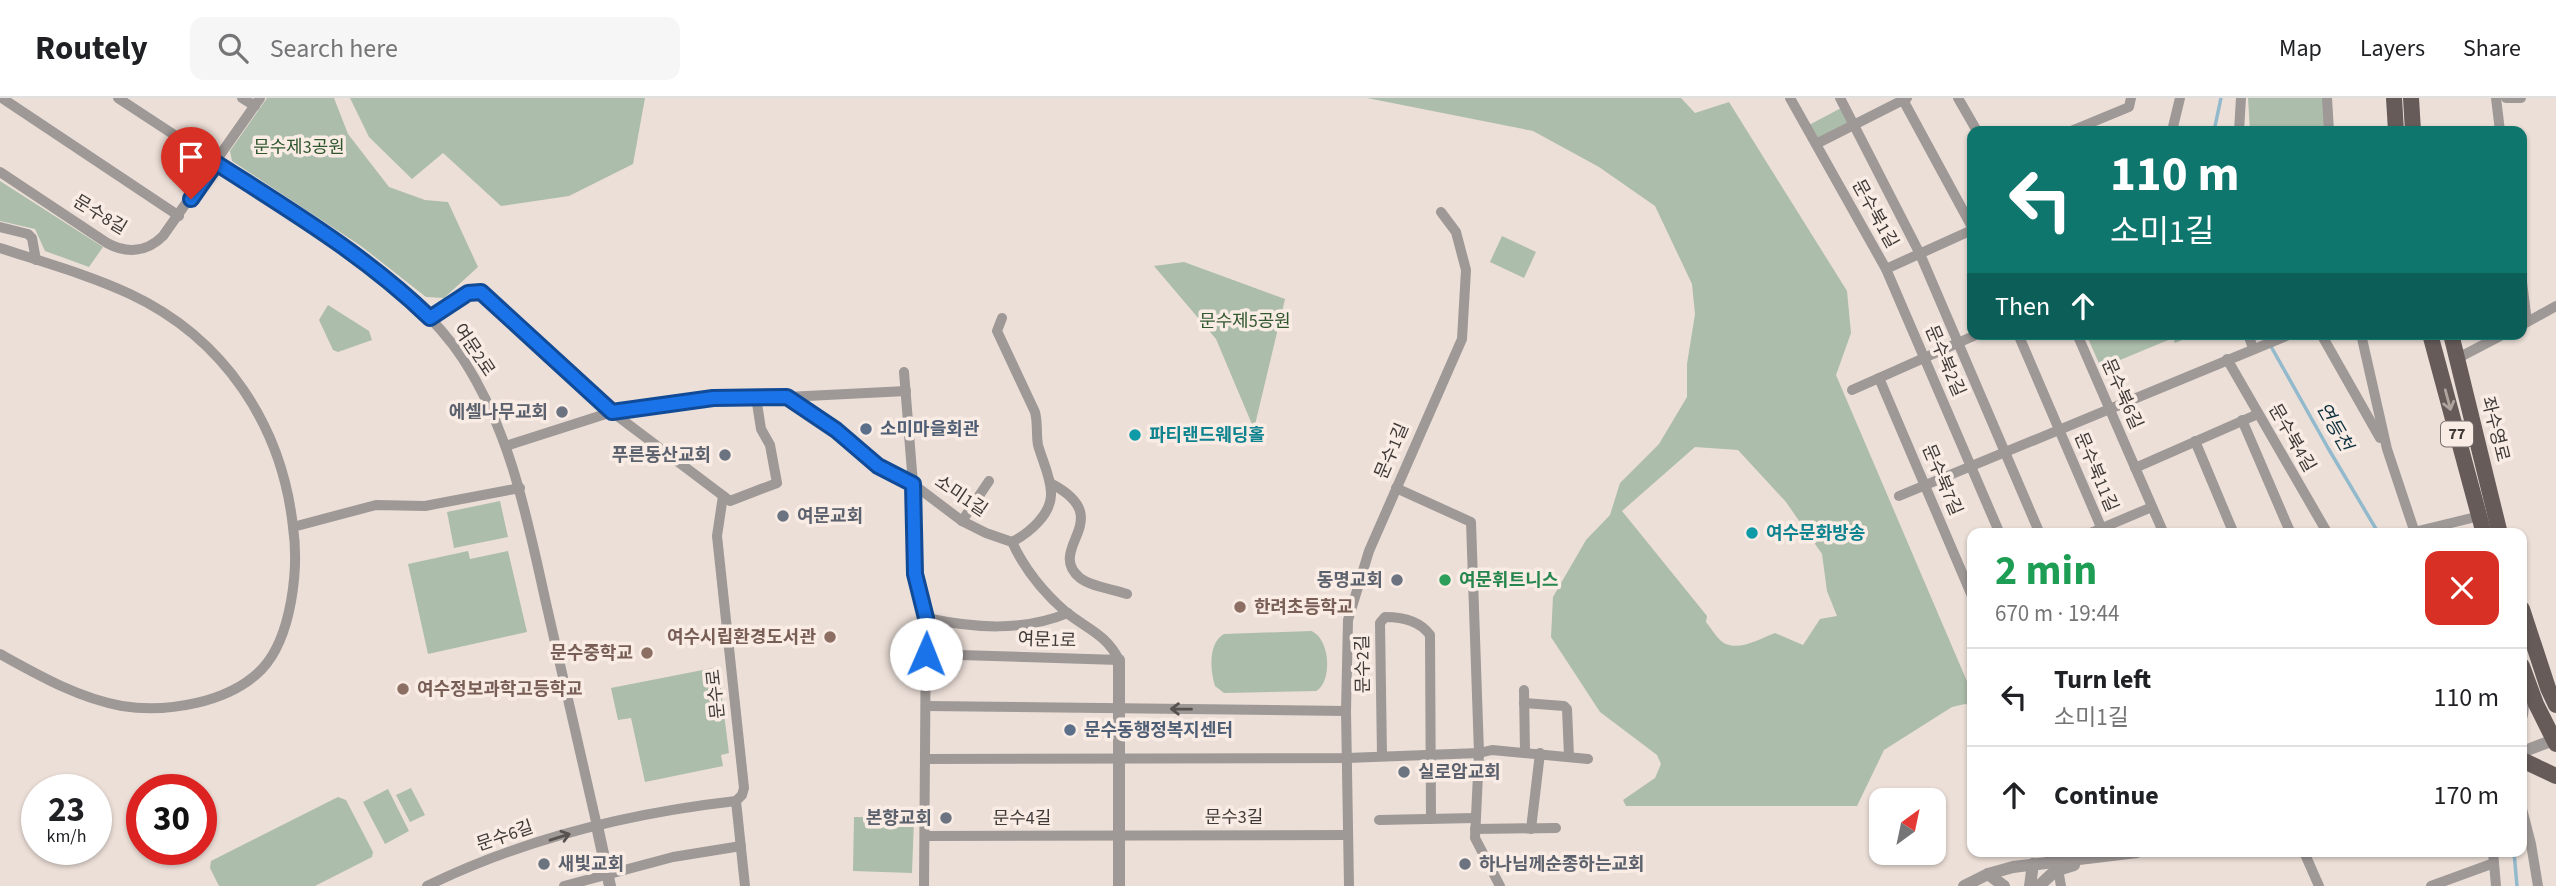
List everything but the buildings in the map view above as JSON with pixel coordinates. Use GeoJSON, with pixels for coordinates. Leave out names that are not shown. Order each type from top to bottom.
{"type":"FeatureCollection","features":[{"type":"Feature","properties":{"kind":"main road"},"geometry":{"type":"LineString","coordinates":[[2394,98],[2396,126]]}},
{"type":"Feature","properties":{"kind":"main road"},"geometry":{"type":"LineString","coordinates":[[2411,98],[2413,126]]}},
{"type":"Feature","properties":{"kind":"main road","name":"좌수영로"},"geometry":{"type":"LineString","coordinates":[[2432,340],[2483,528]]}},
{"type":"Feature","properties":{"kind":"main road","name":"좌수영로"},"geometry":{"type":"LineString","coordinates":[[2453,340],[2499,528]]}},
{"type":"Feature","properties":{"kind":"main road"},"geometry":{"type":"LineString","coordinates":[[2527,624],[2556,705]]}},
{"type":"Feature","properties":{"kind":"main road"},"geometry":{"type":"LineString","coordinates":[[2527,680],[2555,741]]}},
{"type":"Feature","properties":{"kind":"main road"},"geometry":{"type":"LineString","coordinates":[[2527,762],[2556,776]]}},
{"type":"Feature","properties":{"kind":"street"},"geometry":{"type":"LineString","coordinates":[[2,98],[179,216]]}},
{"type":"Feature","properties":{"kind":"street","name":"여문2로"},"geometry":{"type":"LineString","coordinates":[[118,98],[381,273],[430,318],[447,337],[472,374],[506,446],[520,488],[609,880]]}},
{"type":"Feature","properties":{"kind":"street"},"geometry":{"type":"LineString","coordinates":[[243,98],[257,102]]}},
{"type":"Feature","properties":{"kind":"street","name":"문수북1길"},"geometry":{"type":"LineString","coordinates":[[1790,98],[1886,269],[1967,231]]}},
{"type":"Feature","properties":{"kind":"street","name":"문수북1길"},"geometry":{"type":"LineString","coordinates":[[1840,98],[1920,254]]}},
{"type":"Feature","properties":{"kind":"street"},"geometry":{"type":"LineString","coordinates":[[1958,98],[1974,126]]}},
{"type":"Feature","properties":{"kind":"street"},"geometry":{"type":"LineString","coordinates":[[2083,126],[2129,107],[2131,98]]}},
{"type":"Feature","properties":{"kind":"street"},"geometry":{"type":"LineString","coordinates":[[2173,126],[2180,98]]}},
{"type":"Feature","properties":{"kind":"street"},"geometry":{"type":"LineString","coordinates":[[2239,126],[2241,98]]}},
{"type":"Feature","properties":{"kind":"street"},"geometry":{"type":"LineString","coordinates":[[2326,98],[2329,126]]}},
{"type":"Feature","properties":{"kind":"street"},"geometry":{"type":"LineString","coordinates":[[2496,98],[2499,126]]}},
{"type":"Feature","properties":{"kind":"street"},"geometry":{"type":"LineString","coordinates":[[2506,98],[2521,98]]}},
{"type":"Feature","properties":{"kind":"street"},"geometry":{"type":"LineString","coordinates":[[1816,144],[1904,99]]}},
{"type":"Feature","properties":{"kind":"street","name":"문수북1길"},"geometry":{"type":"LineString","coordinates":[[1904,99],[1967,219]]}},
{"type":"Feature","properties":{"kind":"street","name":"문수8길"},"geometry":{"type":"LineString","coordinates":[[0,172],[107,243],[122,250],[137,251],[154,244],[179,216],[257,102]]}},
{"type":"Feature","properties":{"kind":"street","name":"문수1길"},"geometry":{"type":"LineString","coordinates":[[1349,886],[1346,711],[1348,620],[1365,562],[1462,339],[1466,270],[1456,232],[1441,212]]}},
{"type":"Feature","properties":{"kind":"street"},"geometry":{"type":"LineString","coordinates":[[0,227],[28,234],[32,238],[36,260]]}},
{"type":"Feature","properties":{"kind":"street"},"geometry":{"type":"LineString","coordinates":[[0,248],[130,294],[175,319],[220,358],[253,403],[265,427],[289,502],[295,562],[293,587],[277,646],[262,669],[230,691],[197,702],[169,707],[122,706],[62,687],[0,654]]}},
{"type":"Feature","properties":{"kind":"street","name":"문수북2길"},"geometry":{"type":"LineString","coordinates":[[1920,254],[2006,452]]}},
{"type":"Feature","properties":{"kind":"street","name":"문수북2길"},"geometry":{"type":"LineString","coordinates":[[1886,269],[1971,466]]}},
{"type":"Feature","properties":{"kind":"street"},"geometry":{"type":"LineString","coordinates":[[430,318],[468,293],[481,292],[612,412],[732,501],[777,483],[771,445],[761,429],[756,397]]}},
{"type":"Feature","properties":{"kind":"street"},"geometry":{"type":"LineString","coordinates":[[2527,322],[2556,306]]}},
{"type":"Feature","properties":{"kind":"street"},"geometry":{"type":"LineString","coordinates":[[1002,318],[997,331],[1035,412],[1038,443],[1050,483],[1051,496],[1044,514],[1028,532],[1012,542],[1030,575],[1068,613],[1109,643],[1119,660],[1119,886]]}},
{"type":"Feature","properties":{"kind":"street"},"geometry":{"type":"LineString","coordinates":[[1852,390],[1967,339]]}},
{"type":"Feature","properties":{"kind":"street"},"geometry":{"type":"LineString","coordinates":[[2021,340],[2059,429]]}},
{"type":"Feature","properties":{"kind":"street","name":"문수북6길"},"geometry":{"type":"LineString","coordinates":[[2080,340],[2161,528]]}},
{"type":"Feature","properties":{"kind":"street"},"geometry":{"type":"LineString","coordinates":[[2250,340],[2253,348]]}},
{"type":"Feature","properties":{"kind":"street"},"geometry":{"type":"LineString","coordinates":[[1899,496],[2274,340]]}},
{"type":"Feature","properties":{"kind":"street"},"geometry":{"type":"LineString","coordinates":[[2324,340],[2387,449]]}},
{"type":"Feature","properties":{"kind":"street"},"geometry":{"type":"LineString","coordinates":[[2362,340],[2387,449],[2414,528]]}},
{"type":"Feature","properties":{"kind":"street"},"geometry":{"type":"LineString","coordinates":[[2458,358],[2492,340]]}},
{"type":"Feature","properties":{"kind":"street","name":"문수북4길"},"geometry":{"type":"LineString","coordinates":[[2227,359],[2324,528]]}},
{"type":"Feature","properties":{"kind":"street"},"geometry":{"type":"LineString","coordinates":[[904,372],[913,484],[915,574],[926,618],[924,886]]}},
{"type":"Feature","properties":{"kind":"street","name":"문수북7길"},"geometry":{"type":"LineString","coordinates":[[1879,379],[1967,576]]}},
{"type":"Feature","properties":{"kind":"street"},"geometry":{"type":"LineString","coordinates":[[506,446],[612,412],[713,398],[906,391]]}},
{"type":"Feature","properties":{"kind":"street","name":"소미1길"},"geometry":{"type":"LineString","coordinates":[[787,397],[836,430],[878,466],[913,484],[962,521],[1012,542]]}},
{"type":"Feature","properties":{"kind":"street"},"geometry":{"type":"LineString","coordinates":[[2135,468],[2258,414]]}},
{"type":"Feature","properties":{"kind":"street"},"geometry":{"type":"LineString","coordinates":[[2242,421],[2288,528]]}},
{"type":"Feature","properties":{"kind":"street","name":"문수북11길"},"geometry":{"type":"LineString","coordinates":[[2059,429],[2102,528]]}},
{"type":"Feature","properties":{"kind":"street"},"geometry":{"type":"LineString","coordinates":[[2195,441],[2231,528]]}},
{"type":"Feature","properties":{"kind":"street"},"geometry":{"type":"LineString","coordinates":[[2006,452],[2038,528]]}},
{"type":"Feature","properties":{"kind":"street"},"geometry":{"type":"LineString","coordinates":[[1971,466],[1997,528]]}},
{"type":"Feature","properties":{"kind":"street"},"geometry":{"type":"LineString","coordinates":[[962,521],[989,481]]}},
{"type":"Feature","properties":{"kind":"street"},"geometry":{"type":"LineString","coordinates":[[1050,483],[1067,493],[1081,513],[1081,528],[1070,549],[1071,562],[1076,573],[1085,581],[1126,594]]}},
{"type":"Feature","properties":{"kind":"street"},"geometry":{"type":"LineString","coordinates":[[293,527],[376,505],[425,506],[520,488]]}},
{"type":"Feature","properties":{"kind":"street"},"geometry":{"type":"LineString","coordinates":[[1396,488],[1471,522],[1479,753],[1475,824],[1479,848],[1500,886]]}},
{"type":"Feature","properties":{"kind":"street","name":"문수로"},"geometry":{"type":"LineString","coordinates":[[723,496],[717,536],[744,788],[736,801],[745,886]]}},
{"type":"Feature","properties":{"kind":"street","name":"문수북11길"},"geometry":{"type":"LineString","coordinates":[[2109,528],[2152,507]]}},
{"type":"Feature","properties":{"kind":"street"},"geometry":{"type":"LineString","coordinates":[[2428,528],[2480,516]]}},
{"type":"Feature","properties":{"kind":"street"},"geometry":{"type":"LineString","coordinates":[[926,618],[965,625],[1020,625],[1046,622],[1068,613]]}},
{"type":"Feature","properties":{"kind":"street","name":"문수2길"},"geometry":{"type":"LineString","coordinates":[[1382,756],[1380,623],[1386,617],[1401,618],[1414,622],[1430,635],[1431,819]]}},
{"type":"Feature","properties":{"kind":"street","name":"여문1로"},"geometry":{"type":"LineString","coordinates":[[926,654],[1119,660]]}},
{"type":"Feature","properties":{"kind":"street"},"geometry":{"type":"LineString","coordinates":[[1524,690],[1525,752]]}},
{"type":"Feature","properties":{"kind":"street"},"geometry":{"type":"LineString","coordinates":[[1524,703],[1564,706],[1567,709],[1569,756]]}},
{"type":"Feature","properties":{"kind":"street"},"geometry":{"type":"LineString","coordinates":[[926,706],[1346,711]]}},
{"type":"Feature","properties":{"kind":"street"},"geometry":{"type":"LineString","coordinates":[[2527,750],[2555,741]]}},
{"type":"Feature","properties":{"kind":"street"},"geometry":{"type":"LineString","coordinates":[[925,759],[1347,758],[1479,753],[1489,750],[1588,759]]}},
{"type":"Feature","properties":{"kind":"street"},"geometry":{"type":"LineString","coordinates":[[1531,828],[1540,753]]}},
{"type":"Feature","properties":{"kind":"street"},"geometry":{"type":"LineString","coordinates":[[597,825],[682,807],[736,801]]}},
{"type":"Feature","properties":{"kind":"street"},"geometry":{"type":"LineString","coordinates":[[1379,820],[1431,819],[1556,828]]}},
{"type":"Feature","properties":{"kind":"street","name":"문수6길"},"geometry":{"type":"LineString","coordinates":[[427,886],[493,858],[597,825]]}},
{"type":"Feature","properties":{"kind":"street"},"geometry":{"type":"LineString","coordinates":[[2527,828],[2538,886]]}},
{"type":"Feature","properties":{"kind":"street","name":"문수3길"},"geometry":{"type":"LineString","coordinates":[[1119,835],[1348,835]]}},
{"type":"Feature","properties":{"kind":"street","name":"문수4길"},"geometry":{"type":"LineString","coordinates":[[925,836],[1119,835]]}},
{"type":"Feature","properties":{"kind":"street"},"geometry":{"type":"LineString","coordinates":[[564,886],[609,880],[673,857],[741,846]]}},
{"type":"Feature","properties":{"kind":"street"},"geometry":{"type":"LineString","coordinates":[[1969,884],[1988,874],[2081,857]]}},
{"type":"Feature","properties":{"kind":"street"},"geometry":{"type":"LineString","coordinates":[[2039,886],[2058,869],[2086,857]]}},
{"type":"Feature","properties":{"kind":"street"},"geometry":{"type":"LineString","coordinates":[[2306,857],[2319,886]]}},
{"type":"Feature","properties":{"kind":"street"},"geometry":{"type":"LineString","coordinates":[[2431,886],[2494,858],[2496,886]]}},
{"type":"Feature","properties":{"kind":"street"},"geometry":{"type":"LineString","coordinates":[[2030,886],[2033,864]]}},
{"type":"Feature","properties":{"kind":"street"},"geometry":{"type":"LineString","coordinates":[[2049,886],[2058,869]]}},
{"type":"Feature","properties":{"kind":"street"},"geometry":{"type":"LineString","coordinates":[[2058,869],[2061,886]]}},
{"type":"Feature","properties":{"kind":"street"},"geometry":{"type":"LineString","coordinates":[[1988,874],[2004,886]]}},
{"type":"Feature","properties":{"kind":"green space","name":"문수제3공원"},"geometry":{"type":"Polygon","coordinates":[[[267,98],[334,98],[348,134],[389,187],[425,200],[448,202],[478,267],[444,298],[426,297],[361,246],[232,161],[230,151],[267,98]]]}},
{"type":"Feature","properties":{"kind":"green space"},"geometry":{"type":"Polygon","coordinates":[[[350,98],[645,98],[633,164],[569,196],[501,206],[443,153],[412,179],[369,137],[350,98]]]}},
{"type":"Feature","properties":{"kind":"green space"},"geometry":{"type":"Polygon","coordinates":[[[1367,98],[1681,98],[1695,113],[1729,102],[1847,291],[1851,333],[1836,375],[1967,681],[1967,705],[1952,707],[1884,750],[1857,806],[1626,806],[1623,800],[1655,778],[1661,764],[1657,755],[1600,712],[1551,637],[1553,597],[1586,540],[1610,515],[1620,483],[1659,444],[1687,397],[1687,364],[1695,314],[1692,284],[1655,206],[1599,167],[1533,131],[1367,98]],[[1695,447],[1622,511],[1707,616],[1706,622],[1720,640],[1726,644],[1740,646],[1775,633],[1803,645],[1820,619],[1837,616],[1827,591],[1822,554],[1786,502],[1738,450],[1695,447]]]}},
{"type":"Feature","properties":{"kind":"green space"},"geometry":{"type":"Polygon","coordinates":[[[2248,98],[2323,98],[2326,126],[2250,126],[2248,98]]]}},
{"type":"Feature","properties":{"kind":"green space"},"geometry":{"type":"Polygon","coordinates":[[[1843,107],[1848,125],[1820,139],[1815,136],[1809,125],[1843,107]]]}},
{"type":"Feature","properties":{"kind":"green space"},"geometry":{"type":"Polygon","coordinates":[[[0,181],[103,247],[89,267],[45,251],[35,229],[0,221],[0,181]]]}},
{"type":"Feature","properties":{"kind":"green space"},"geometry":{"type":"Polygon","coordinates":[[[1502,236],[1536,252],[1524,278],[1490,262],[1502,236]]]}},
{"type":"Feature","properties":{"kind":"green space","name":"문수제5공원"},"geometry":{"type":"Polygon","coordinates":[[[1184,262],[1285,299],[1254,429],[1216,339],[1154,266],[1184,262]]]}},
{"type":"Feature","properties":{"kind":"green space"},"geometry":{"type":"Polygon","coordinates":[[[328,305],[369,331],[372,340],[338,352],[333,350],[319,320],[328,305]]]}},
{"type":"Feature","properties":{"kind":"green space"},"geometry":{"type":"Polygon","coordinates":[[[2089,340],[2168,340],[2101,368],[2089,340]]]}},
{"type":"Feature","properties":{"kind":"green space"},"geometry":{"type":"Polygon","coordinates":[[[500,501],[508,537],[454,548],[447,512],[500,501]]]}},
{"type":"Feature","properties":{"kind":"green space"},"geometry":{"type":"Polygon","coordinates":[[[468,551],[470,559],[508,551],[527,632],[428,654],[408,564],[468,551]]]}},
{"type":"Feature","properties":{"kind":"green space"},"geometry":{"type":"Polygon","coordinates":[[[1311,631],[1322,642],[1327,660],[1325,678],[1316,691],[1224,693],[1215,686],[1211,665],[1213,650],[1224,634],[1311,631]]]}},
{"type":"Feature","properties":{"kind":"green space"},"geometry":{"type":"Polygon","coordinates":[[[718,667],[729,753],[721,755],[723,766],[645,782],[631,718],[618,720],[611,688],[718,667]]]}},
{"type":"Feature","properties":{"kind":"green space"},"geometry":{"type":"Polygon","coordinates":[[[411,788],[425,815],[410,822],[396,795],[411,788]]]}},
{"type":"Feature","properties":{"kind":"green space"},"geometry":{"type":"Polygon","coordinates":[[[388,789],[409,831],[385,844],[363,802],[388,789]]]}},
{"type":"Feature","properties":{"kind":"green space"},"geometry":{"type":"Polygon","coordinates":[[[338,797],[346,800],[373,852],[372,857],[315,886],[219,886],[210,868],[210,865],[217,865],[217,858],[338,797]]]}},
{"type":"Feature","properties":{"kind":"green space"},"geometry":{"type":"Polygon","coordinates":[[[854,817],[914,818],[912,873],[853,871],[854,817]]]}},
{"type":"Feature","properties":{"kind":"waterway","name":"연등천"},"geometry":{"type":"LineString","coordinates":[[2215,126],[2221,98]]}},
{"type":"Feature","properties":{"kind":"waterway","name":"연등천"},"geometry":{"type":"LineString","coordinates":[[2267,340],[2375,528]]}},
{"type":"Feature","properties":{"kind":"waterway","name":"연등천"},"geometry":{"type":"LineString","coordinates":[[2514,857],[2517,886]]}},
{"type":"Feature","properties":{"kind":"place","name":"에셀나무교회"},"geometry":{"type":"Point","coordinates":[562,412]}},
{"type":"Feature","properties":{"kind":"place","name":"소미마을회관"},"geometry":{"type":"Point","coordinates":[866,429]}},
{"type":"Feature","properties":{"kind":"place","name":"파티랜드웨딩홀"},"geometry":{"type":"Point","coordinates":[1135,435]}},
{"type":"Feature","properties":{"kind":"place","name":"푸른동산교회"},"geometry":{"type":"Point","coordinates":[725,455]}},
{"type":"Feature","properties":{"kind":"place","name":"여문교회"},"geometry":{"type":"Point","coordinates":[783,516]}},
{"type":"Feature","properties":{"kind":"place","name":"여수문화방송"},"geometry":{"type":"Point","coordinates":[1752,533]}},
{"type":"Feature","properties":{"kind":"place","name":"동명교회"},"geometry":{"type":"Point","coordinates":[1397,580]}},
{"type":"Feature","properties":{"kind":"place","name":"여문휘트니스"},"geometry":{"type":"Point","coordinates":[1445,580]}},
{"type":"Feature","properties":{"kind":"place","name":"한려초등학교"},"geometry":{"type":"Point","coordinates":[1240,607]}},
{"type":"Feature","properties":{"kind":"place","name":"여수시립환경도서관"},"geometry":{"type":"Point","coordinates":[830,637]}},
{"type":"Feature","properties":{"kind":"place","name":"문수중학교"},"geometry":{"type":"Point","coordinates":[647,653]}},
{"type":"Feature","properties":{"kind":"place","name":"여수정보과학고등학교"},"geometry":{"type":"Point","coordinates":[403,689]}},
{"type":"Feature","properties":{"kind":"place","name":"문수동행정복지센터"},"geometry":{"type":"Point","coordinates":[1070,730]}},
{"type":"Feature","properties":{"kind":"place","name":"실로암교회"},"geometry":{"type":"Point","coordinates":[1404,772]}},
{"type":"Feature","properties":{"kind":"place","name":"본향교회"},"geometry":{"type":"Point","coordinates":[946,818]}},
{"type":"Feature","properties":{"kind":"place","name":"새빛교회"},"geometry":{"type":"Point","coordinates":[544,864]}},
{"type":"Feature","properties":{"kind":"place","name":"하나님께순종하는교회"},"geometry":{"type":"Point","coordinates":[1465,864]}},
{"type":"Feature","properties":{"kind":"route"},"geometry":{"type":"LineString","coordinates":[[191,199],[216,163],[353,252],[381,273],[430,318],[468,293],[481,292],[494,301],[612,412],[713,398],[787,397],[836,430],[878,466],[913,484],[915,574],[926,618],[926,654]]}}]}
